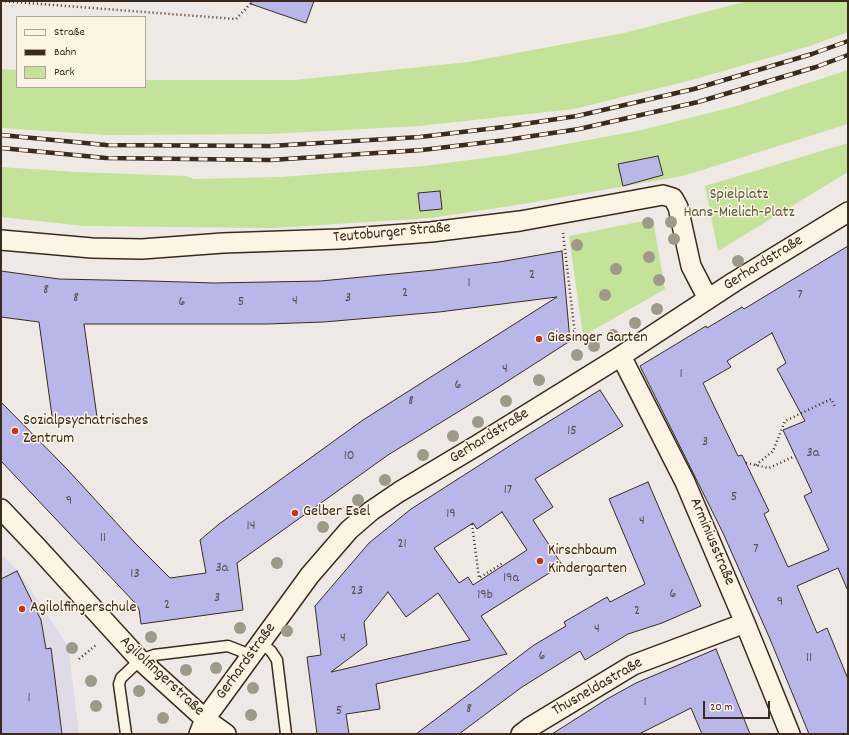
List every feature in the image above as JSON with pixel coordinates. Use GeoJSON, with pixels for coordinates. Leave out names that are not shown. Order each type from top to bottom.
{"type":"FeatureCollection","features":[{"type":"Feature","properties":{"kind":"street","name":"Teutoburger Straße"},"geometry":{"type":"LineString","coordinates":[[1,240],[92,248],[142,249],[223,243],[339,239],[431,232],[520,221],[663,195],[673,198],[678,208],[691,266],[708,299]]}},
{"type":"Feature","properties":{"kind":"street","name":"Gerhardstraße"},"geometry":{"type":"LineString","coordinates":[[202,726],[310,575],[349,530],[370,511],[621,356],[708,299],[848,212]]}},
{"type":"Feature","properties":{"kind":"street","name":"Arminiusstraße"},"geometry":{"type":"LineString","coordinates":[[621,356],[685,482],[790,734]]}},
{"type":"Feature","properties":{"kind":"street","name":"Agilolfingerstraße"},"geometry":{"type":"LineString","coordinates":[[1,509],[202,726],[226,734]]}},
{"type":"Feature","properties":{"kind":"street","name":"Thusneldastraße"},"geometry":{"type":"LineString","coordinates":[[521,734],[633,665],[745,623]]}},
{"type":"Feature","properties":{"kind":"lane"},"geometry":{"type":"LineString","coordinates":[[126,734],[119,684],[121,678],[140,660],[154,654],[228,646],[271,651],[278,660],[286,734]]}},
{"type":"Feature","properties":{"kind":"path"},"geometry":{"type":"LineString","coordinates":[[1,2],[236,18],[253,1]]}},
{"type":"Feature","properties":{"kind":"path"},"geometry":{"type":"LineString","coordinates":[[563,231],[576,344]]}},
{"type":"Feature","properties":{"kind":"path"},"geometry":{"type":"LineString","coordinates":[[756,465],[773,451],[785,421],[831,399],[835,407]]}},
{"type":"Feature","properties":{"kind":"path"},"geometry":{"type":"LineString","coordinates":[[746,463],[768,468],[795,456]]}},
{"type":"Feature","properties":{"kind":"path"},"geometry":{"type":"LineString","coordinates":[[472,524],[479,578],[503,563]]}},
{"type":"Feature","properties":{"kind":"path"},"geometry":{"type":"LineString","coordinates":[[79,659],[96,645]]}},
{"type":"Feature","properties":{"kind":"shaded area","name":"Agilolfingerschule"},"geometry":{"type":"Polygon","coordinates":[[[1,554],[18,571],[68,646],[79,734],[1,734],[1,554]]]}},
{"type":"Feature","properties":{"kind":"green space"},"geometry":{"type":"Polygon","coordinates":[[[748,1],[848,1],[848,32],[810,46],[692,80],[574,109],[419,126],[270,134],[106,135],[1,128],[1,69],[16,70],[16,88],[146,88],[146,80],[295,80],[468,62],[624,33],[748,1]]]}},
{"type":"Feature","properties":{"kind":"green space"},"geometry":{"type":"Polygon","coordinates":[[[848,70],[848,124],[683,176],[517,205],[430,218],[273,228],[84,226],[1,217],[1,167],[77,172],[186,176],[194,179],[281,177],[424,166],[507,155],[642,130],[737,106],[848,70]]]}},
{"type":"Feature","properties":{"kind":"green space","name":"Spielplatz Hans-Mielich-Platz"},"geometry":{"type":"Polygon","coordinates":[[[848,143],[848,172],[718,251],[705,186],[848,143]]]}},
{"type":"Feature","properties":{"kind":"green space"},"geometry":{"type":"Polygon","coordinates":[[[653,219],[665,289],[583,336],[569,236],[653,219]]]}},
{"type":"Feature","properties":{"kind":"building"},"geometry":{"type":"Polygon","coordinates":[[[251,1],[314,1],[306,23],[251,4],[251,1]]]}},
{"type":"Feature","properties":{"kind":"building"},"geometry":{"type":"Polygon","coordinates":[[[658,156],[663,175],[623,186],[618,164],[658,156]]]}},
{"type":"Feature","properties":{"kind":"building"},"geometry":{"type":"Polygon","coordinates":[[[440,191],[442,209],[420,211],[418,193],[440,191]]]}},
{"type":"Feature","properties":{"kind":"building"},"geometry":{"type":"Polygon","coordinates":[[[848,246],[848,591],[838,568],[797,586],[817,633],[827,628],[848,679],[848,734],[809,734],[770,639],[723,533],[640,366],[706,326],[707,328],[742,307],[744,309],[848,246]],[[772,333],[727,361],[731,367],[703,383],[738,456],[742,455],[769,511],[764,514],[788,567],[829,550],[804,496],[812,492],[783,430],[805,421],[777,369],[786,363],[772,333]]]}},
{"type":"Feature","properties":{"kind":"building"},"geometry":{"type":"Polygon","coordinates":[[[562,251],[570,341],[388,455],[237,563],[243,610],[141,624],[139,609],[136,604],[1,461],[1,402],[67,469],[134,542],[170,578],[206,573],[200,540],[219,524],[363,420],[557,297],[439,312],[324,322],[267,324],[84,324],[97,417],[53,423],[39,322],[1,317],[1,271],[59,279],[214,283],[321,281],[499,262],[562,251]]]}},
{"type":"Feature","properties":{"kind":"building"},"geometry":{"type":"Polygon","coordinates":[[[600,390],[623,426],[535,479],[553,507],[533,520],[562,565],[481,616],[507,654],[376,684],[380,709],[346,714],[349,734],[317,734],[307,657],[321,655],[315,606],[369,543],[411,509],[600,390]],[[502,512],[477,529],[473,523],[434,548],[459,583],[468,577],[473,585],[527,550],[502,512]],[[388,592],[364,622],[367,645],[331,672],[470,640],[438,593],[406,617],[388,592]]]}},
{"type":"Feature","properties":{"kind":"building"},"geometry":{"type":"Polygon","coordinates":[[[648,482],[701,606],[662,623],[628,634],[585,660],[580,651],[522,687],[459,734],[416,734],[534,645],[566,626],[564,622],[607,597],[610,602],[645,584],[609,499],[648,482]]]}},
{"type":"Feature","properties":{"kind":"building","name":"Agilolfingerschule"},"geometry":{"type":"Polygon","coordinates":[[[17,571],[41,620],[46,649],[51,648],[62,734],[1,734],[1,579],[17,571]]]}},
{"type":"Feature","properties":{"kind":"building"},"geometry":{"type":"Polygon","coordinates":[[[716,649],[750,734],[702,734],[691,708],[639,734],[552,734],[607,699],[636,683],[716,649]]]}},
{"type":"Feature","properties":{"kind":"railway"},"geometry":{"type":"LineString","coordinates":[[1,135],[106,145],[270,146],[420,137],[504,127],[577,116],[694,89],[812,54],[848,41]]}},
{"type":"Feature","properties":{"kind":"railway"},"geometry":{"type":"LineString","coordinates":[[1,148],[106,158],[271,160],[422,150],[506,140],[579,129],[698,102],[816,67],[848,55]]}},
{"type":"Feature","properties":{"kind":"place","name":"Giesinger Garten"},"geometry":{"type":"Point","coordinates":[539,339]}},
{"type":"Feature","properties":{"kind":"place","name":"Sozialpsychatrisches Zentrum"},"geometry":{"type":"Point","coordinates":[15,431]}},
{"type":"Feature","properties":{"kind":"place","name":"Gelber Esel"},"geometry":{"type":"Point","coordinates":[295,513]}},
{"type":"Feature","properties":{"kind":"place","name":"Kirschbaum Kindergarten"},"geometry":{"type":"Point","coordinates":[540,561]}},
{"type":"Feature","properties":{"kind":"place","name":"Agilolfingerschule"},"geometry":{"type":"Point","coordinates":[22,609]}}]}
